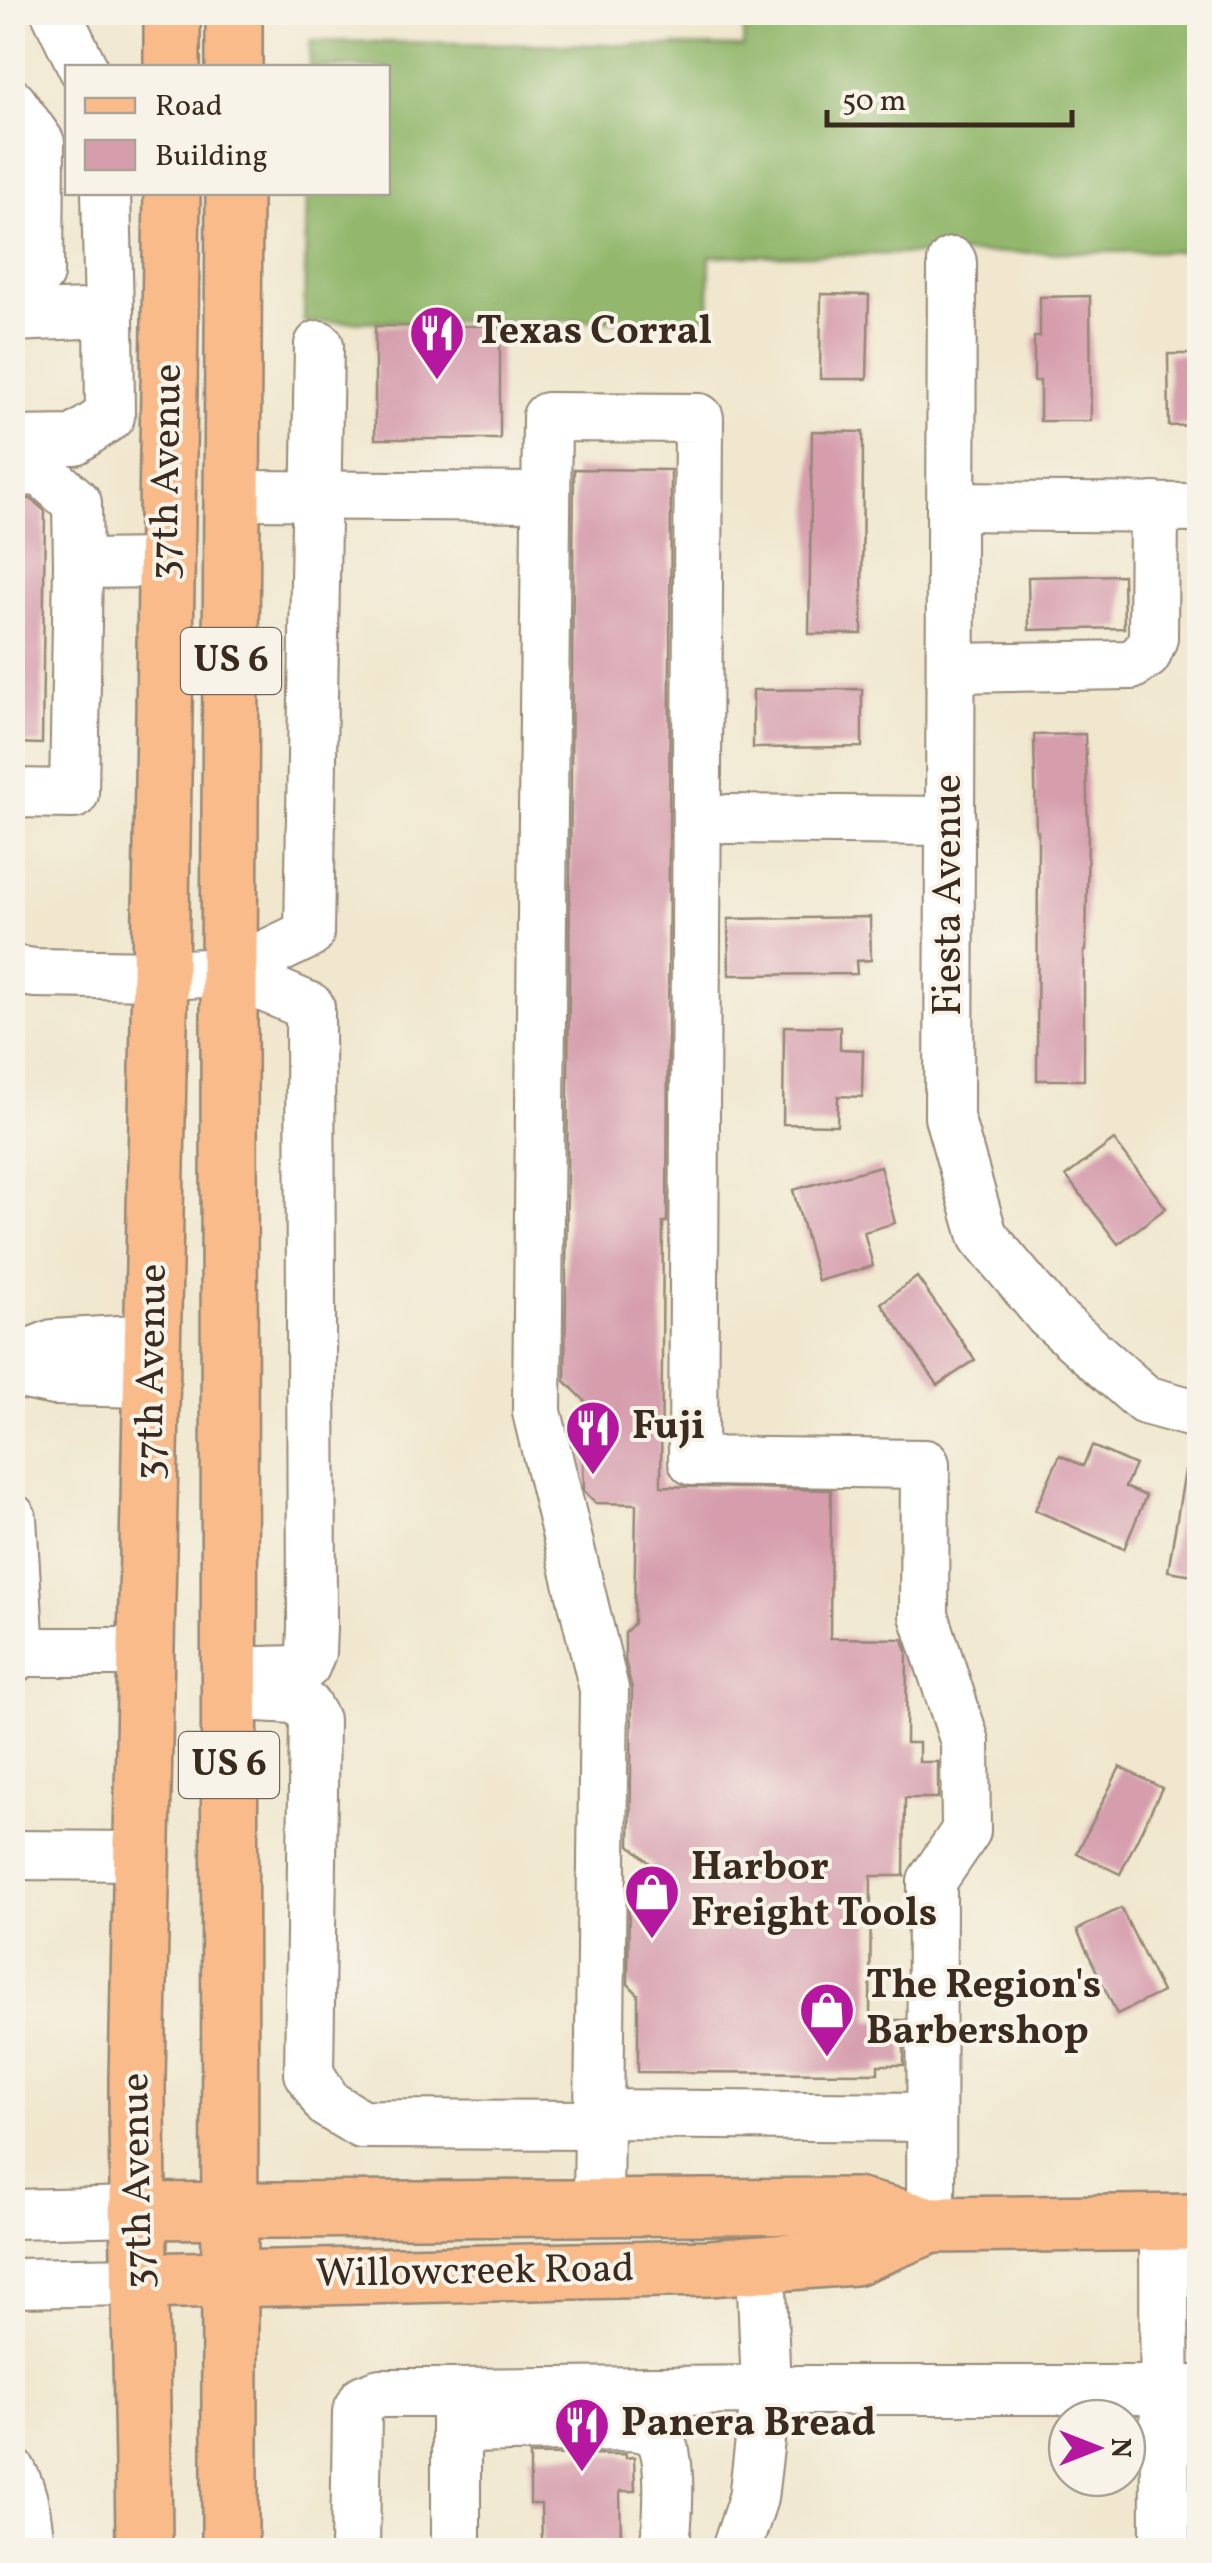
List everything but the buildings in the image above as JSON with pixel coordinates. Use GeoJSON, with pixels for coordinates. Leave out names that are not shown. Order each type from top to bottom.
{"type":"FeatureCollection","features":[{"type":"Feature","properties":{"kind":"main road"},"geometry":{"type":"LineString","coordinates":[[172,12],[172,65]]}},
{"type":"Feature","properties":{"kind":"main road"},"geometry":{"type":"LineString","coordinates":[[234,12],[234,65]]}},
{"type":"Feature","properties":{"kind":"main road","name":"37th Avenue"},"geometry":{"type":"LineString","coordinates":[[144,2550],[137,2079],[172,195]]}},
{"type":"Feature","properties":{"kind":"main road","name":"37th Avenue"},"geometry":{"type":"LineString","coordinates":[[230,2550],[228,972],[234,195]]}},
{"type":"Feature","properties":{"kind":"main road","name":"Willowcreek Road"},"geometry":{"type":"LineString","coordinates":[[137,2211],[855,2206],[931,2225],[1182,2222]]}},
{"type":"Feature","properties":{"kind":"main road","name":"Willowcreek Road"},"geometry":{"type":"LineString","coordinates":[[140,2281],[709,2268],[854,2257],[931,2225]]}},
{"type":"Feature","properties":{"kind":"street"},"geometry":{"type":"LineString","coordinates":[[56,12],[82,65]]}},
{"type":"Feature","properties":{"kind":"street"},"geometry":{"type":"LineString","coordinates":[[12,103],[40,143],[39,274]]}},
{"type":"Feature","properties":{"kind":"street"},"geometry":{"type":"LineString","coordinates":[[12,440],[74,440],[110,416],[106,195]]}},
{"type":"Feature","properties":{"kind":"street","name":"Fiesta Avenue"},"geometry":{"type":"LineString","coordinates":[[952,262],[949,1117],[983,1236],[1049,1316],[1146,1400],[1200,1415]]}},
{"type":"Feature","properties":{"kind":"street"},"geometry":{"type":"LineString","coordinates":[[12,318],[109,313]]}},
{"type":"Feature","properties":{"kind":"street"},"geometry":{"type":"LineString","coordinates":[[12,970],[228,972],[309,934],[319,345]]}},
{"type":"Feature","properties":{"kind":"street"},"geometry":{"type":"LineString","coordinates":[[598,2208],[604,1689],[538,1412],[547,417],[699,418],[693,1461],[925,1464],[924,1615],[965,1742],[966,1831],[932,1880],[931,2225]]}},
{"type":"Feature","properties":{"kind":"street"},"geometry":{"type":"LineString","coordinates":[[12,472],[41,471],[76,503],[78,564],[74,794],[12,793]]}},
{"type":"Feature","properties":{"kind":"street"},"geometry":{"type":"LineString","coordinates":[[233,496],[546,497]]}},
{"type":"Feature","properties":{"kind":"street"},"geometry":{"type":"LineString","coordinates":[[951,506],[1177,507],[1153,638],[1146,656],[1131,665],[951,668]]}},
{"type":"Feature","properties":{"kind":"street"},"geometry":{"type":"LineString","coordinates":[[78,564],[167,562]]}},
{"type":"Feature","properties":{"kind":"street"},"geometry":{"type":"LineString","coordinates":[[728,819],[951,821]]}},
{"type":"Feature","properties":{"kind":"street"},"geometry":{"type":"LineString","coordinates":[[228,972],[310,1007],[312,1627],[311,1652],[306,1664],[228,1684]]}},
{"type":"Feature","properties":{"kind":"street"},"geometry":{"type":"LineString","coordinates":[[12,1360],[53,1344],[153,1360]]}},
{"type":"Feature","properties":{"kind":"street"},"geometry":{"type":"LineString","coordinates":[[12,1372],[54,1381],[153,1360]]}},
{"type":"Feature","properties":{"kind":"street"},"geometry":{"type":"LineString","coordinates":[[12,1518],[15,1653],[146,1652]]}},
{"type":"Feature","properties":{"kind":"street"},"geometry":{"type":"LineString","coordinates":[[228,1684],[294,1699],[306,1706],[314,1720],[309,2072],[328,2104],[362,2124],[930,2117]]}},
{"type":"Feature","properties":{"kind":"street"},"geometry":{"type":"LineString","coordinates":[[12,1855],[142,1856]]}},
{"type":"Feature","properties":{"kind":"street","name":"Willowcreek Road"},"geometry":{"type":"LineString","coordinates":[[12,2214],[137,2211]]}},
{"type":"Feature","properties":{"kind":"street"},"geometry":{"type":"LineString","coordinates":[[1176,2525],[1182,2390],[1182,2222]]}},
{"type":"Feature","properties":{"kind":"street"},"geometry":{"type":"LineString","coordinates":[[736,2550],[753,2498],[766,2390],[761,2264]]}},
{"type":"Feature","properties":{"kind":"street","name":"Willowcreek Road"},"geometry":{"type":"LineString","coordinates":[[12,2283],[140,2281]]}},
{"type":"Feature","properties":{"kind":"street"},"geometry":{"type":"LineString","coordinates":[[456,2410],[688,2390],[1182,2390]]}},
{"type":"Feature","properties":{"kind":"street"},"geometry":{"type":"LineString","coordinates":[[355,2550],[356,2412],[364,2399],[380,2393],[456,2410],[648,2429],[659,2436],[666,2450],[667,2533],[681,2549],[690,2523],[688,2390]]}},
{"type":"Feature","properties":{"kind":"street"},"geometry":{"type":"LineString","coordinates":[[456,2410],[456,2550]]}},
{"type":"Feature","properties":{"kind":"street"},"geometry":{"type":"LineString","coordinates":[[12,2472],[28,2520],[30,2550]]}},
{"type":"Feature","properties":{"kind":"green space"},"geometry":{"type":"Polygon","coordinates":[[[745,13],[1199,13],[1199,251],[710,256],[709,320],[304,322],[307,195],[390,195],[390,65],[310,65],[310,41],[743,47],[745,13]]]}},
{"type":"Feature","properties":{"kind":"place","name":"Texas Corral"},"geometry":{"type":"Point","coordinates":[437,382]}},
{"type":"Feature","properties":{"kind":"place","name":"Fuji"},"geometry":{"type":"Point","coordinates":[593,1477]}},
{"type":"Feature","properties":{"kind":"place","name":"Harbor Freight Tools"},"geometry":{"type":"Point","coordinates":[652,1941]}},
{"type":"Feature","properties":{"kind":"place","name":"The Region's Barbershop"},"geometry":{"type":"Point","coordinates":[827,2059]}},
{"type":"Feature","properties":{"kind":"place","name":"Panera Bread"},"geometry":{"type":"Point","coordinates":[582,2474]}}]}
